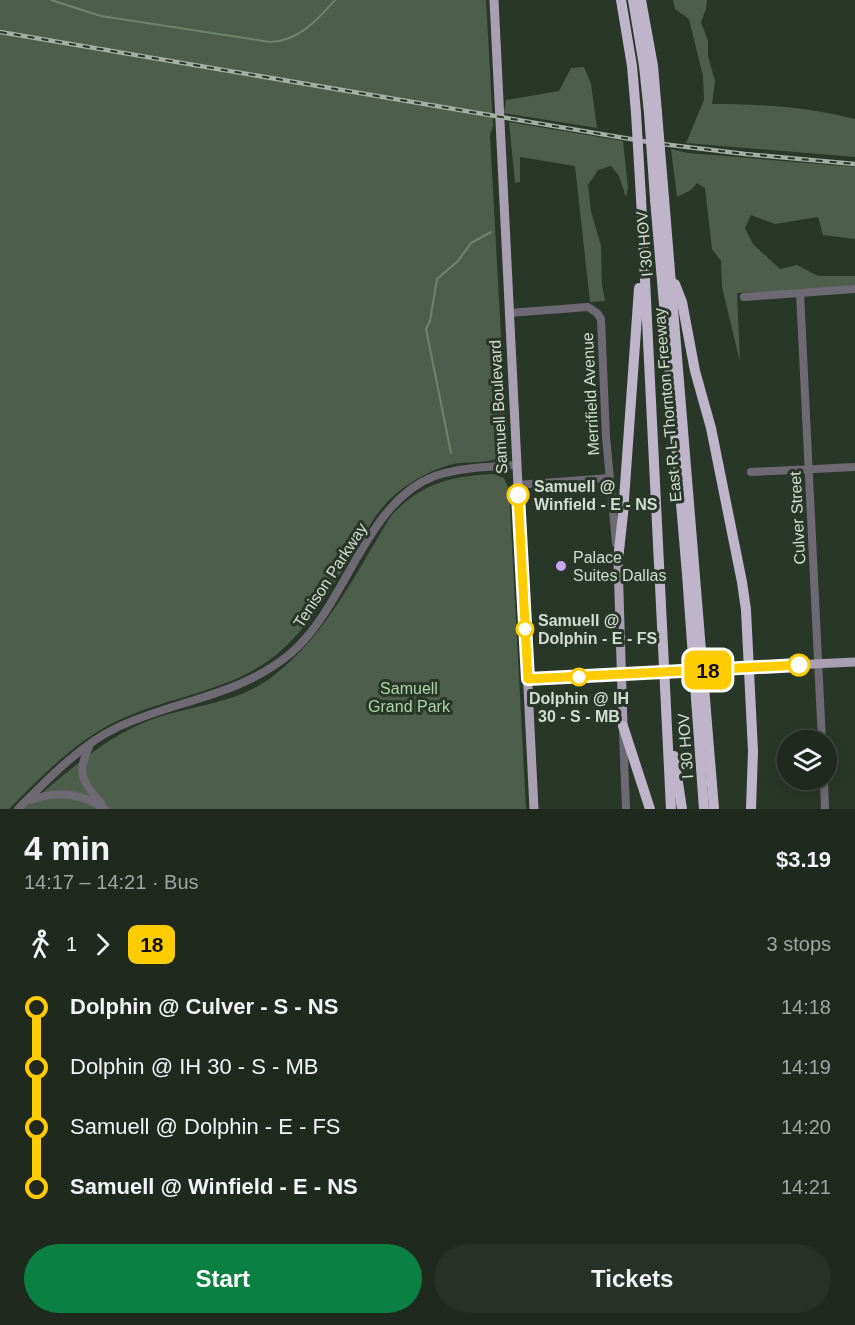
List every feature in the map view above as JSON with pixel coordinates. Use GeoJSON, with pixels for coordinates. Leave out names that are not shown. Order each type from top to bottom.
{"type":"FeatureCollection","features":[{"type":"Feature","properties":{"kind":"highway","name":"East R L Thornton Freeway"},"geometry":{"type":"LineString","coordinates":[[621,0],[632,66],[636,113],[671,809]]}},
{"type":"Feature","properties":{"kind":"highway"},"geometry":{"type":"LineString","coordinates":[[633,0],[653,113]]}},
{"type":"Feature","properties":{"kind":"highway","name":"East R L Thornton Freeway"},"geometry":{"type":"LineString","coordinates":[[641,0],[653,66],[653,113],[659,198],[671,272],[713,809]]}},
{"type":"Feature","properties":{"kind":"highway","name":"I 30 HOV"},"geometry":{"type":"LineString","coordinates":[[659,198],[704,809]]}},
{"type":"Feature","properties":{"kind":"highway"},"geometry":{"type":"LineString","coordinates":[[618,560],[643,245]]}},
{"type":"Feature","properties":{"kind":"highway"},"geometry":{"type":"LineString","coordinates":[[671,272],[682,302],[688,337],[711,428],[746,610],[753,751],[751,809]]}},
{"type":"Feature","properties":{"kind":"highway"},"geometry":{"type":"LineString","coordinates":[[664,681],[682,809]]}},
{"type":"Feature","properties":{"kind":"highway"},"geometry":{"type":"LineString","coordinates":[[623,726],[650,809]]}},
{"type":"Feature","properties":{"kind":"main road","name":"Samuell Boulevard"},"geometry":{"type":"LineString","coordinates":[[494,1],[534,809]]}},
{"type":"Feature","properties":{"kind":"main road","name":"Merrifield Avenue"},"geometry":{"type":"LineString","coordinates":[[618,560],[623,726]]}},
{"type":"Feature","properties":{"kind":"main road"},"geometry":{"type":"LineString","coordinates":[[528,679],[855,662]]}},
{"type":"Feature","properties":{"kind":"street"},"geometry":{"type":"LineString","coordinates":[[744,297],[855,289]]}},
{"type":"Feature","properties":{"kind":"street","name":"Culver Street"},"geometry":{"type":"LineString","coordinates":[[800,293],[821,730]]}},
{"type":"Feature","properties":{"kind":"street","name":"Merrifield Avenue"},"geometry":{"type":"LineString","coordinates":[[509,313],[588,307],[597,313],[602,328],[609,478],[618,560]]}},
{"type":"Feature","properties":{"kind":"street","name":"Tenison Parkway"},"geometry":{"type":"LineString","coordinates":[[18,809],[91,743],[114,729],[229,690],[291,653],[328,609],[383,517],[408,491],[451,471],[516,465]]}},
{"type":"Feature","properties":{"kind":"street"},"geometry":{"type":"LineString","coordinates":[[751,472],[855,467]]}},
{"type":"Feature","properties":{"kind":"street"},"geometry":{"type":"LineString","coordinates":[[517,485],[609,478]]}},
{"type":"Feature","properties":{"kind":"street","name":"Merrifield Avenue"},"geometry":{"type":"LineString","coordinates":[[623,726],[626,809]]}},
{"type":"Feature","properties":{"kind":"street"},"geometry":{"type":"LineString","coordinates":[[91,743],[84,761],[83,779],[86,786],[106,809]]}},
{"type":"Feature","properties":{"kind":"street"},"geometry":{"type":"LineString","coordinates":[[824,790],[825,809]]}},
{"type":"Feature","properties":{"kind":"street"},"geometry":{"type":"LineString","coordinates":[[25,802],[46,796],[68,795],[90,799],[106,809]]}},
{"type":"Feature","properties":{"kind":"green space"},"geometry":{"type":"Polygon","coordinates":[[[0,0],[486,0],[493,125],[490,136],[507,445],[505,453],[494,460],[442,467],[403,488],[375,518],[311,618],[289,644],[276,655],[258,667],[219,686],[137,713],[102,729],[59,761],[9,809],[0,809],[0,0]]]}},
{"type":"Feature","properties":{"kind":"green space"},"geometry":{"type":"Polygon","coordinates":[[[673,0],[707,0],[701,22],[708,41],[708,56],[715,81],[712,104],[784,107],[855,119],[855,157],[686,143],[704,100],[703,76],[689,19],[675,9],[673,0]]]}},
{"type":"Feature","properties":{"kind":"green space"},"geometry":{"type":"Polygon","coordinates":[[[584,67],[591,84],[597,128],[504,113],[506,100],[559,91],[571,68],[584,67]]]}},
{"type":"Feature","properties":{"kind":"green space"},"geometry":{"type":"Polygon","coordinates":[[[509,122],[623,141],[628,188],[626,197],[619,176],[611,166],[598,170],[588,185],[591,211],[601,246],[602,285],[605,301],[590,302],[575,166],[520,157],[520,182],[515,183],[509,122]]]}},
{"type":"Feature","properties":{"kind":"green space"},"geometry":{"type":"Polygon","coordinates":[[[671,149],[688,153],[855,167],[855,239],[823,235],[818,217],[775,224],[751,215],[745,228],[753,244],[780,269],[797,265],[818,276],[855,276],[855,288],[737,293],[740,362],[722,287],[721,261],[712,249],[705,188],[697,183],[691,190],[677,197],[671,149]]]}},
{"type":"Feature","properties":{"kind":"green space","name":"Samuell Grand Park"},"geometry":{"type":"Polygon","coordinates":[[[493,474],[504,478],[509,489],[526,809],[23,809],[115,737],[150,720],[245,693],[273,676],[292,660],[325,622],[391,516],[402,505],[438,483],[450,479],[493,474]]]}},
{"type":"Feature","properties":{"kind":"waterway"},"geometry":{"type":"LineString","coordinates":[[51,0],[101,16],[270,42],[299,34],[335,0]]}},
{"type":"Feature","properties":{"kind":"waterway"},"geometry":{"type":"LineString","coordinates":[[451,453],[426,329],[430,321],[437,279],[458,261],[471,243],[491,232]]}},
{"type":"Feature","properties":{"kind":"railway"},"geometry":{"type":"LineString","coordinates":[[0,32],[654,143],[855,164]]}},
{"type":"Feature","properties":{"kind":"bus line","name":"18"},"geometry":{"type":"LineString","coordinates":[[518,495],[528,679],[799,665]]}},
{"type":"Feature","properties":{"kind":"place","name":"Samuell @ Winfield - E - NS"},"geometry":{"type":"Point","coordinates":[518,495]}},
{"type":"Feature","properties":{"kind":"place","name":"Palace Suites Dallas"},"geometry":{"type":"Point","coordinates":[561,566]}},
{"type":"Feature","properties":{"kind":"place","name":"Samuell @ Dolphin - E - FS"},"geometry":{"type":"Point","coordinates":[525,629]}},
{"type":"Feature","properties":{"kind":"place","name":"Dolphin @ IH 30 - S - MB"},"geometry":{"type":"Point","coordinates":[579,677]}}]}
